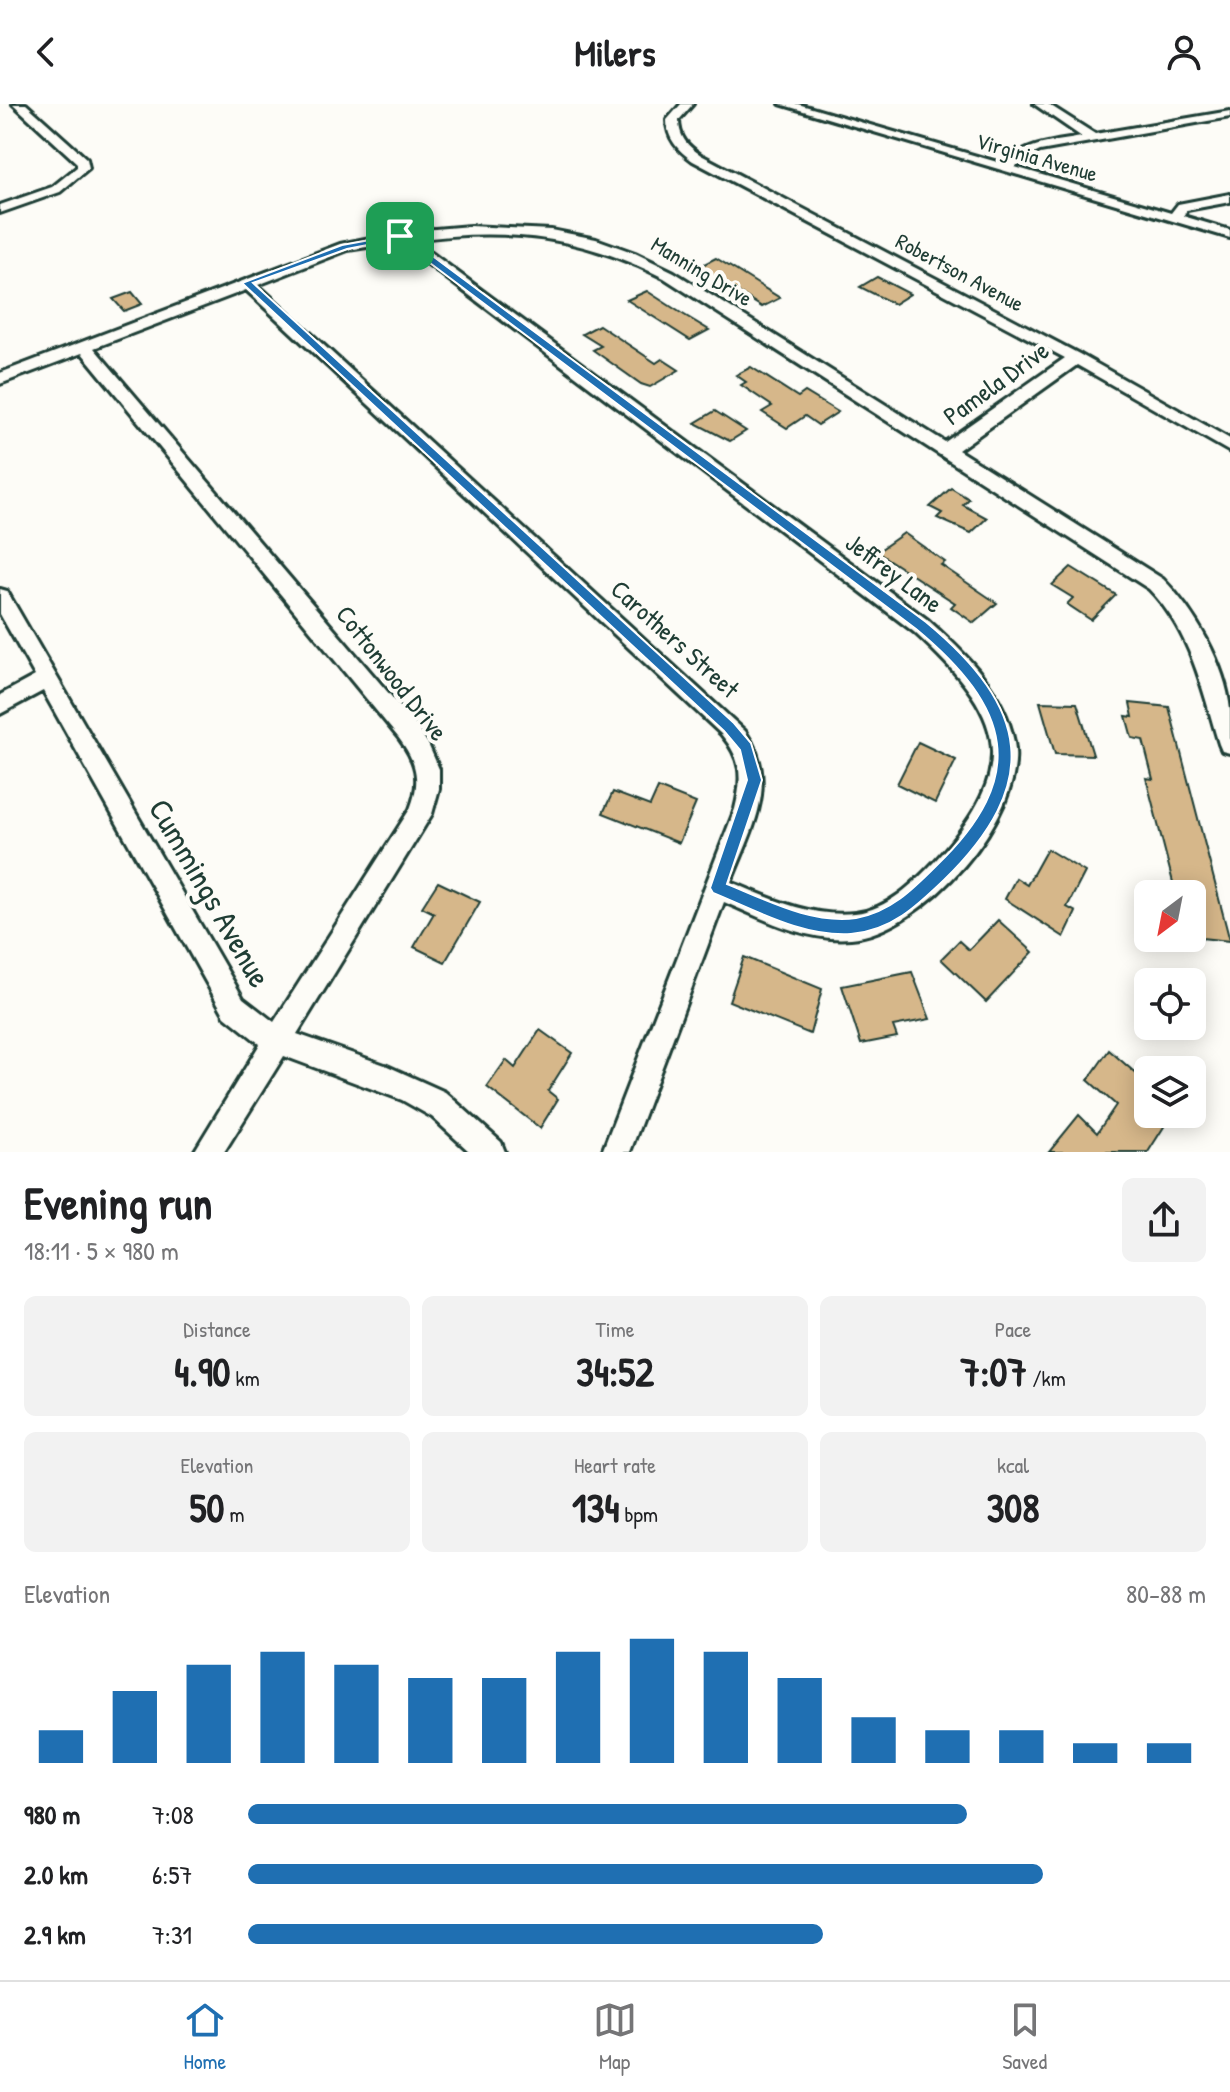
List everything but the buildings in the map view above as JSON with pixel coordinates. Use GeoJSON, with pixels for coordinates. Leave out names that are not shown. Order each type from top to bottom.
{"type":"FeatureCollection","features":[{"type":"Feature","properties":{"kind":"street"},"geometry":{"type":"LineString","coordinates":[[0,209],[51,192],[67,184],[83,168],[78,157],[19,104]]}},
{"type":"Feature","properties":{"kind":"street","name":"Robertson Avenue"},"geometry":{"type":"LineString","coordinates":[[687,104],[673,120],[673,133],[697,158],[1076,358],[1230,446]]}},
{"type":"Feature","properties":{"kind":"street","name":"Virginia Avenue"},"geometry":{"type":"LineString","coordinates":[[786,104],[1230,234]]}},
{"type":"Feature","properties":{"kind":"street"},"geometry":{"type":"LineString","coordinates":[[1040,104],[1094,139]]}},
{"type":"Feature","properties":{"kind":"street"},"geometry":{"type":"LineString","coordinates":[[1205,104],[1226,115]]}},
{"type":"Feature","properties":{"kind":"street"},"geometry":{"type":"LineString","coordinates":[[1006,169],[1029,151],[1226,115]]}},
{"type":"Feature","properties":{"kind":"street"},"geometry":{"type":"LineString","coordinates":[[1174,218],[1183,207],[1230,198]]}},
{"type":"Feature","properties":{"kind":"street","name":"Manning Drive"},"geometry":{"type":"LineString","coordinates":[[0,379],[345,247],[400,236],[477,229],[565,234],[621,251],[669,275],[1132,566],[1169,594],[1197,639],[1230,744]]}},
{"type":"Feature","properties":{"kind":"street","name":"Jeffrey Lane"},"geometry":{"type":"LineString","coordinates":[[400,236],[921,626],[953,652],[975,677],[994,712],[1004,741],[1005,767],[998,798],[986,822],[964,850],[922,891],[887,917],[855,926],[826,926],[791,918],[718,888]]}},
{"type":"Feature","properties":{"kind":"street","name":"Carothers Street"},"geometry":{"type":"LineString","coordinates":[[247,283],[729,727],[746,748],[754,780],[718,888],[616,1152]]}},
{"type":"Feature","properties":{"kind":"street","name":"Cottonwood Drive"},"geometry":{"type":"LineString","coordinates":[[84,346],[406,730],[428,763],[427,795],[420,814],[208,1152]]}},
{"type":"Feature","properties":{"kind":"street","name":"Pamela Drive"},"geometry":{"type":"LineString","coordinates":[[946,450],[1076,358]]}},
{"type":"Feature","properties":{"kind":"street","name":"Cummings Avenue"},"geometry":{"type":"LineString","coordinates":[[0,596],[234,1007],[251,1025],[438,1104],[491,1152]]}},
{"type":"Feature","properties":{"kind":"street"},"geometry":{"type":"LineString","coordinates":[[0,705],[47,679]]}},
{"type":"Feature","properties":{"kind":"route"},"geometry":{"type":"LineString","coordinates":[[400,236],[921,626],[953,652],[975,677],[994,712],[1004,741],[1005,767],[998,798],[986,822],[964,850],[911,901],[887,917],[855,926],[826,926],[791,918],[718,888],[747,809],[754,780],[753,764],[746,748],[729,727],[247,283],[314,256],[400,236]]}}]}
